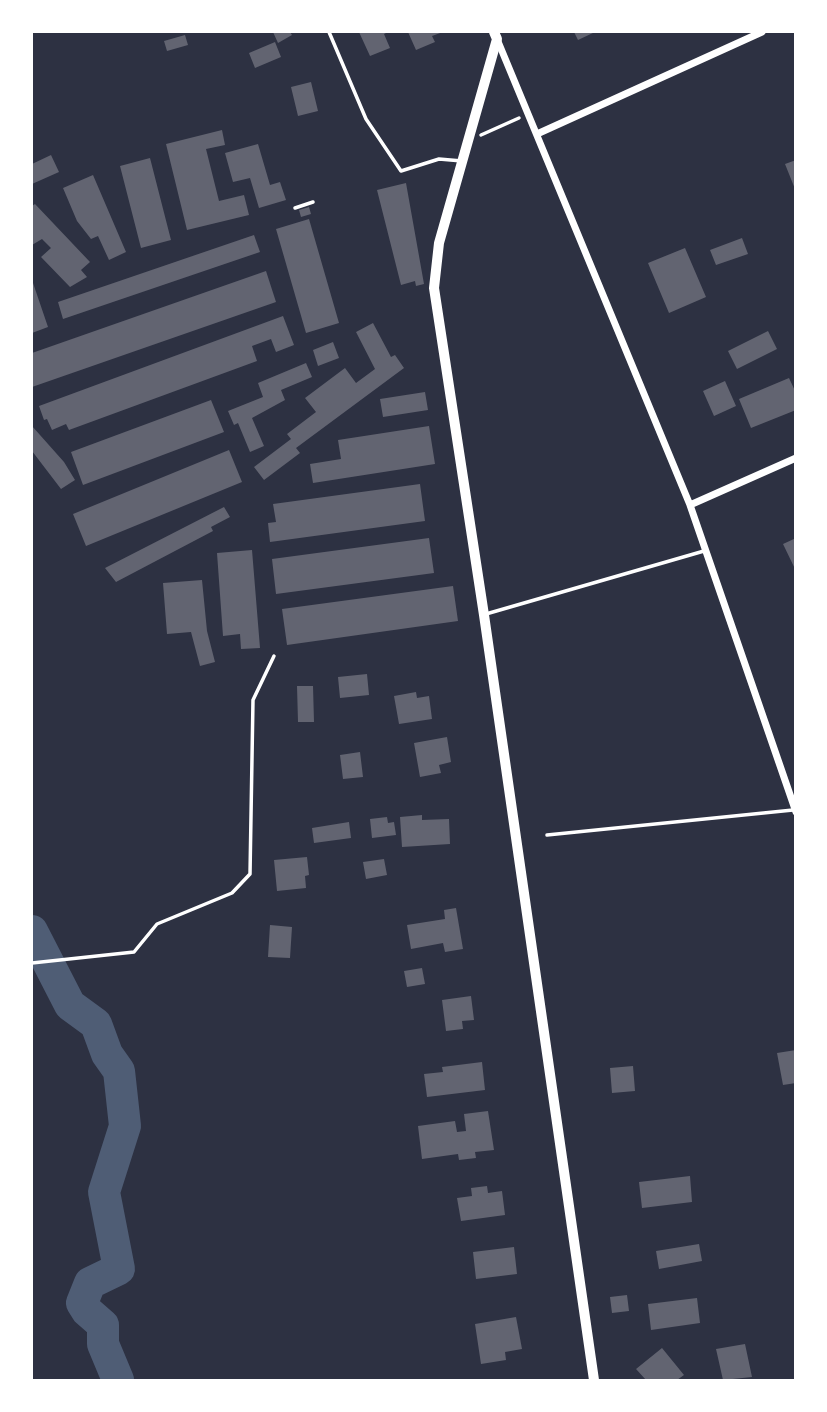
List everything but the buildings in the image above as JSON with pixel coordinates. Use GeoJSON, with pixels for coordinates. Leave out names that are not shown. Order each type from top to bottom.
{"type":"FeatureCollection","features":[{"type":"Feature","properties":{"kind":"street"},"geometry":{"type":"LineString","coordinates":[[537,134],[762,32]]}},
{"type":"Feature","properties":{"kind":"street"},"geometry":{"type":"LineString","coordinates":[[496,35],[464,162],[439,243],[434,288],[484,615],[594,1381]]}},
{"type":"Feature","properties":{"kind":"street"},"geometry":{"type":"LineString","coordinates":[[496,35],[690,505],[795,811]]}},
{"type":"Feature","properties":{"kind":"street"},"geometry":{"type":"LineString","coordinates":[[690,505],[796,458]]}},
{"type":"Feature","properties":{"kind":"lane"},"geometry":{"type":"LineString","coordinates":[[329,32],[366,119],[401,171],[439,159],[464,162]]}},
{"type":"Feature","properties":{"kind":"lane"},"geometry":{"type":"LineString","coordinates":[[295,208],[313,202]]}},
{"type":"Feature","properties":{"kind":"lane"},"geometry":{"type":"LineString","coordinates":[[484,615],[706,551]]}},
{"type":"Feature","properties":{"kind":"lane"},"geometry":{"type":"LineString","coordinates":[[547,835],[795,811]]}},
{"type":"Feature","properties":{"kind":"path"},"geometry":{"type":"LineString","coordinates":[[481,136],[528,113]]}},
{"type":"Feature","properties":{"kind":"path"},"geometry":{"type":"LineString","coordinates":[[32,962],[134,952],[158,924],[232,893],[250,874],[253,700],[274,656]]}},
{"type":"Feature","properties":{"kind":"waterway"},"geometry":{"type":"LineString","coordinates":[[32,931],[70,1005],[96,1024],[107,1054],[119,1071],[125,1126],[104,1192],[119,1269],[90,1283],[82,1303],[103,1325],[103,1344],[118,1380]]}}]}
